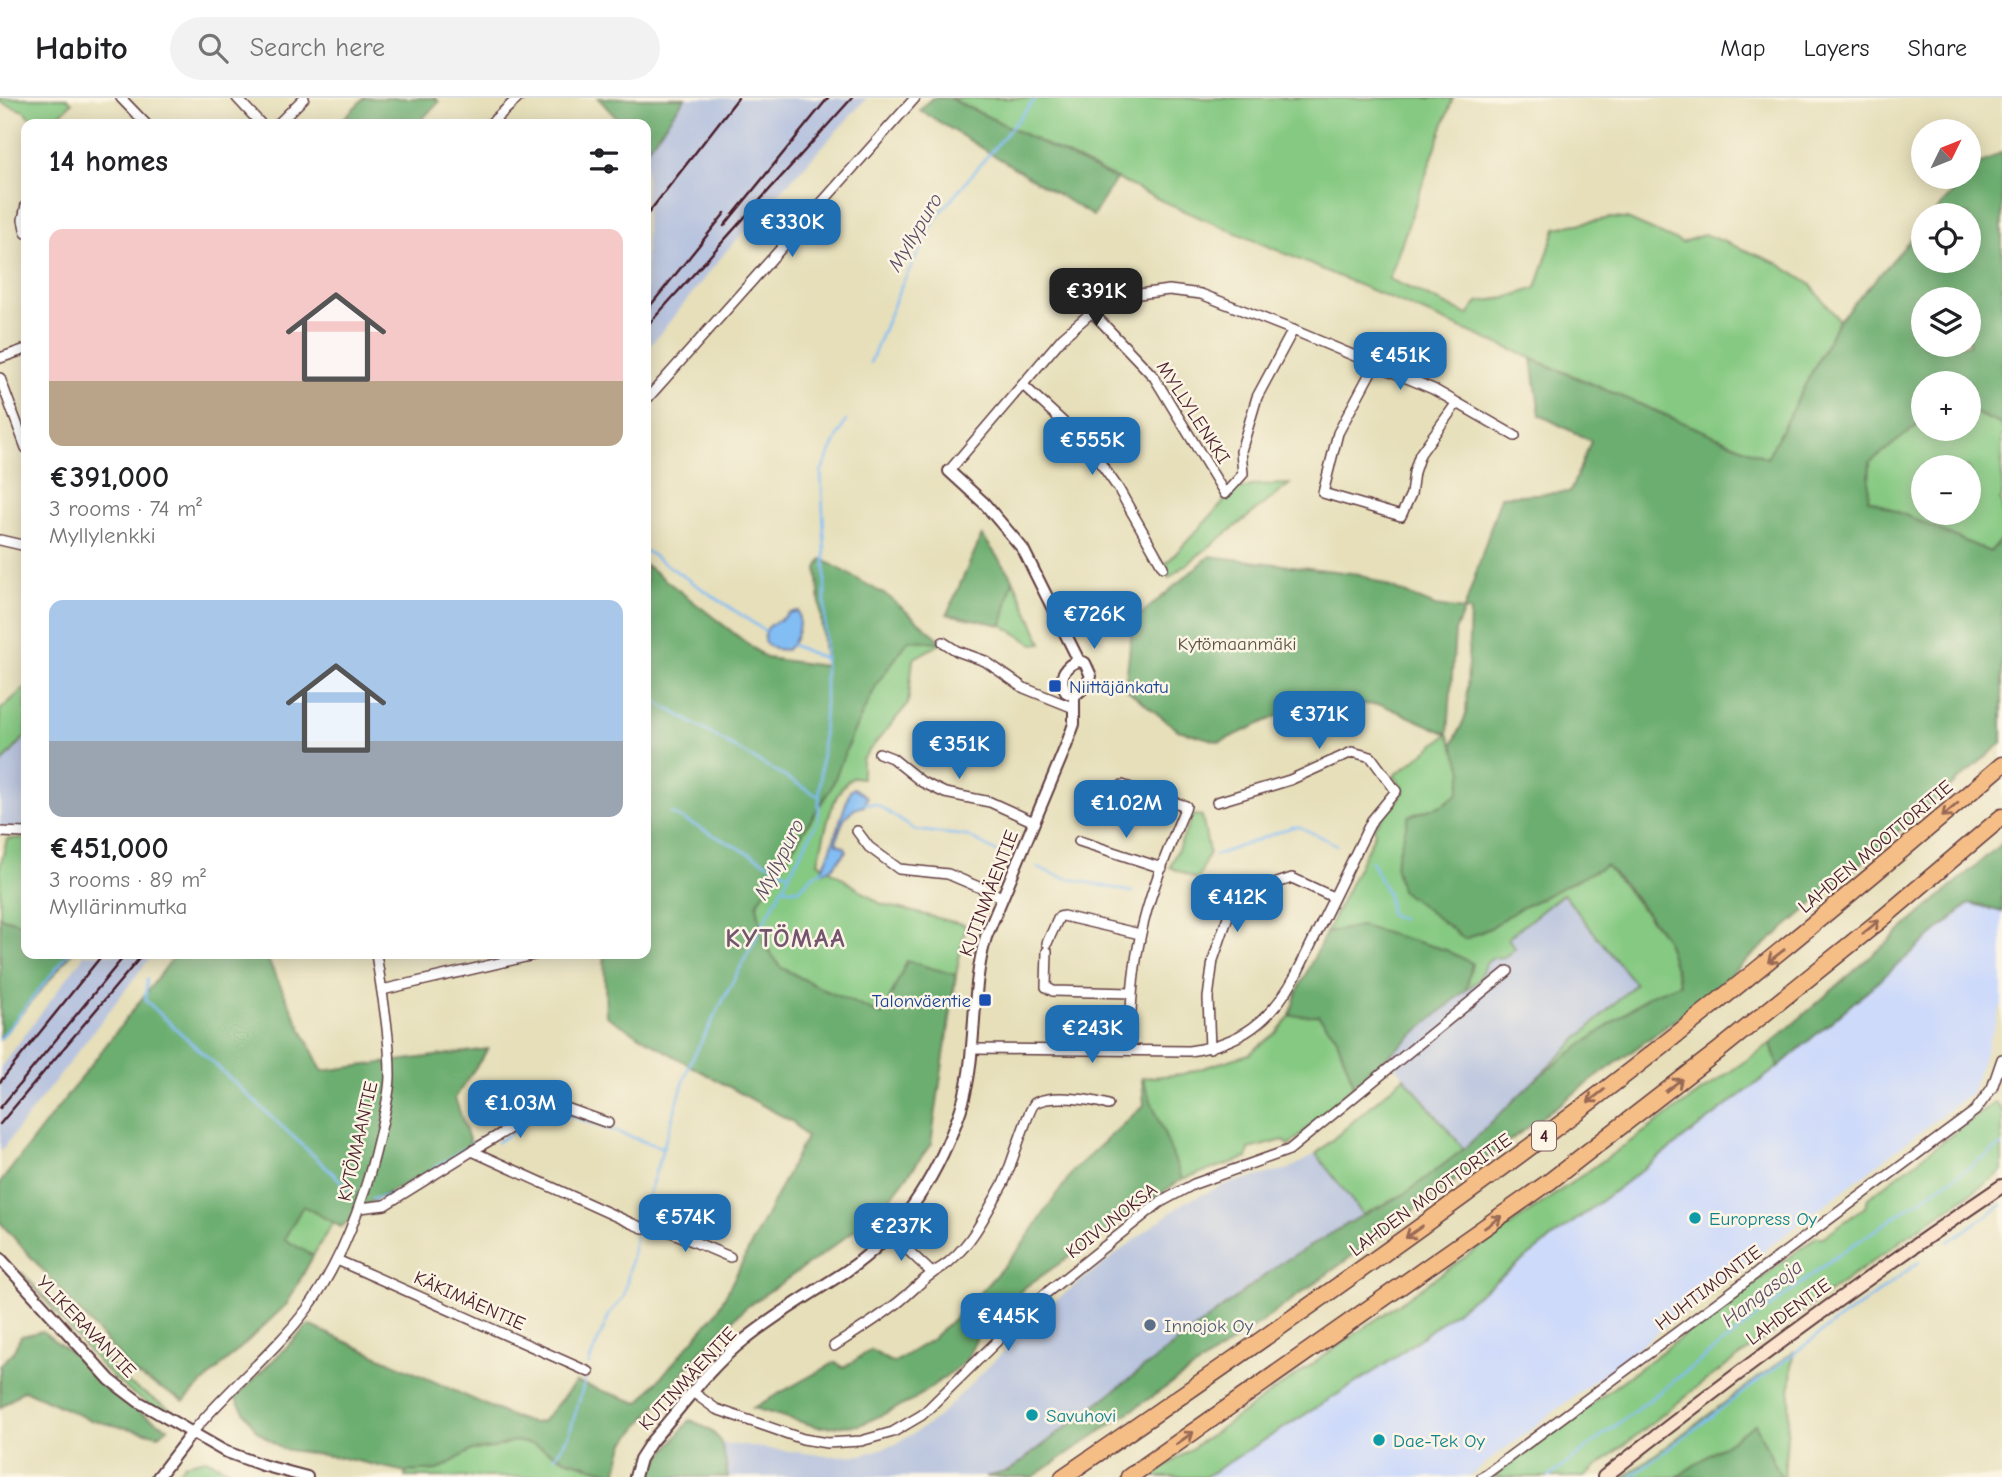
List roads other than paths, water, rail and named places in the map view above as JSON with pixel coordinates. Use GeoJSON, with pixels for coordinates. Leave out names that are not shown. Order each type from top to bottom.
{"type":"FeatureCollection","features":[{"type":"Feature","properties":{"kind":"highway","name":"LAHDEN MOOTTORITIE"},"geometry":{"type":"LineString","coordinates":[[1063,1477],[1316,1303],[1525,1151],[1815,924],[2002,765]]}},
{"type":"Feature","properties":{"kind":"highway","name":"4"},"geometry":{"type":"LineString","coordinates":[[1129,1477],[1549,1182],[1718,1051],[1883,918],[2002,817]]}},
{"type":"Feature","properties":{"kind":"main road","name":"LAHDENTIE"},"geometry":{"type":"LineString","coordinates":[[1604,1477],[1702,1399],[1826,1307],[2002,1186]]}},
{"type":"Feature","properties":{"kind":"street"},"geometry":{"type":"LineString","coordinates":[[121,98],[141,119]]}},
{"type":"Feature","properties":{"kind":"street"},"geometry":{"type":"LineString","coordinates":[[237,98],[256,119]]}},
{"type":"Feature","properties":{"kind":"street"},"geometry":{"type":"LineString","coordinates":[[283,119],[304,98]]}},
{"type":"Feature","properties":{"kind":"street"},"geometry":{"type":"LineString","coordinates":[[496,119],[518,98]]}},
{"type":"Feature","properties":{"kind":"street"},"geometry":{"type":"LineString","coordinates":[[651,394],[915,98]]}},
{"type":"Feature","properties":{"kind":"street"},"geometry":{"type":"LineString","coordinates":[[949,471],[1063,337],[1091,312],[1139,294],[1169,290],[1201,294],[1433,389],[1515,436]]}},
{"type":"Feature","properties":{"kind":"street","name":"MYLLYLENKKI"},"geometry":{"type":"LineString","coordinates":[[1091,312],[1154,377],[1226,494],[1243,474],[1241,451],[1257,397],[1293,330]]}},
{"type":"Feature","properties":{"kind":"street"},"geometry":{"type":"LineString","coordinates":[[0,358],[21,351]]}},
{"type":"Feature","properties":{"kind":"street"},"geometry":{"type":"LineString","coordinates":[[1374,366],[1338,433],[1323,493],[1401,516],[1411,494],[1413,472],[1420,454],[1456,404]]}},
{"type":"Feature","properties":{"kind":"street"},"geometry":{"type":"LineString","coordinates":[[0,378],[21,435]]}},
{"type":"Feature","properties":{"kind":"street"},"geometry":{"type":"LineString","coordinates":[[1023,385],[1087,444],[1118,488],[1163,568]]}},
{"type":"Feature","properties":{"kind":"street","name":"KUTINMÄENTIE"},"geometry":{"type":"LineString","coordinates":[[949,471],[984,503],[1023,549],[1079,661]]}},
{"type":"Feature","properties":{"kind":"street"},"geometry":{"type":"LineString","coordinates":[[0,540],[21,545]]}},
{"type":"Feature","properties":{"kind":"street"},"geometry":{"type":"LineString","coordinates":[[943,642],[957,651],[985,661],[1024,688],[1074,702]]}},
{"type":"Feature","properties":{"kind":"street","name":"KUTINMÄENTIE"},"geometry":{"type":"LineString","coordinates":[[635,1477],[640,1459],[651,1442],[744,1339],[795,1302],[846,1271],[890,1233],[923,1193],[939,1164],[958,1118],[971,1070],[978,963],[986,937],[1066,746],[1074,724],[1074,702],[1091,676],[1085,663],[1079,661],[1065,669],[1062,678],[1066,692],[1074,702]]}},
{"type":"Feature","properties":{"kind":"street"},"geometry":{"type":"LineString","coordinates":[[973,1049],[1189,1051],[1232,1041],[1270,1013],[1284,996],[1372,820],[1396,791],[1371,757],[1352,752],[1290,780],[1217,802]]}},
{"type":"Feature","properties":{"kind":"street"},"geometry":{"type":"LineString","coordinates":[[879,753],[892,758],[922,782],[945,793],[990,802],[1034,822]]}},
{"type":"Feature","properties":{"kind":"street"},"geometry":{"type":"LineString","coordinates":[[1122,785],[1186,806],[1140,934],[1131,993],[1130,1050]]}},
{"type":"Feature","properties":{"kind":"street"},"geometry":{"type":"LineString","coordinates":[[857,831],[870,847],[899,869],[948,874],[1002,897]]}},
{"type":"Feature","properties":{"kind":"street"},"geometry":{"type":"LineString","coordinates":[[0,832],[21,833]]}},
{"type":"Feature","properties":{"kind":"street"},"geometry":{"type":"LineString","coordinates":[[1079,841],[1162,868]]}},
{"type":"Feature","properties":{"kind":"street"},"geometry":{"type":"LineString","coordinates":[[1210,1048],[1208,998],[1213,960],[1234,899],[1292,878],[1333,897]]}},
{"type":"Feature","properties":{"kind":"street"},"geometry":{"type":"LineString","coordinates":[[1131,993],[1053,991],[1046,987],[1047,947],[1054,925],[1059,917],[1063,916],[1140,934]]}},
{"type":"Feature","properties":{"kind":"street","name":"KYTÖMAANTIE"},"geometry":{"type":"LineString","coordinates":[[158,1477],[217,1403],[295,1324],[308,1307],[337,1260],[360,1208],[373,1163],[390,1077],[377,959]]}},
{"type":"Feature","properties":{"kind":"street"},"geometry":{"type":"LineString","coordinates":[[382,990],[520,959]]}},
{"type":"Feature","properties":{"kind":"street","name":"KOIVUNOKSA"},"geometry":{"type":"LineString","coordinates":[[694,1393],[716,1409],[803,1439],[827,1443],[861,1441],[893,1432],[922,1415],[1045,1294],[1159,1203],[1194,1184],[1289,1150],[1508,971]]}},
{"type":"Feature","properties":{"kind":"street","name":"HUHTIMONTIE"},"geometry":{"type":"LineString","coordinates":[[1482,1477],[1975,1111],[1992,1088],[2002,1059]]}},
{"type":"Feature","properties":{"kind":"street"},"geometry":{"type":"LineString","coordinates":[[835,1346],[894,1306],[932,1273],[950,1262],[961,1249],[987,1212],[1007,1174],[1021,1139],[1027,1114],[1035,1103],[1049,1099],[1091,1099],[1108,1105]]}},
{"type":"Feature","properties":{"kind":"street"},"geometry":{"type":"LineString","coordinates":[[360,1208],[385,1205],[552,1103],[608,1123]]}},
{"type":"Feature","properties":{"kind":"street"},"geometry":{"type":"LineString","coordinates":[[472,1151],[633,1224],[643,1228],[657,1226],[730,1257]]}},
{"type":"Feature","properties":{"kind":"street"},"geometry":{"type":"LineString","coordinates":[[890,1233],[932,1273]]}},
{"type":"Feature","properties":{"kind":"street","name":"YLIKERAVANTIE"},"geometry":{"type":"LineString","coordinates":[[0,1258],[110,1380],[139,1402],[191,1434],[242,1458],[307,1477]]}},
{"type":"Feature","properties":{"kind":"street","name":"KÄKIMÄENTIE"},"geometry":{"type":"LineString","coordinates":[[337,1260],[589,1372]]}},
{"type":"Feature","properties":{"kind":"water"},"geometry":{"type":"Polygon","coordinates":[[[798,611],[797,633],[790,647],[786,650],[774,649],[764,642],[769,626],[788,613],[798,611]]]}},
{"type":"Feature","properties":{"kind":"water"},"geometry":{"type":"Polygon","coordinates":[[[854,788],[867,797],[864,806],[852,811],[844,819],[836,843],[846,848],[846,851],[833,867],[823,872],[850,791],[854,788]]]}},
{"type":"Feature","properties":{"kind":"waterway","name":"Myllypuro"},"geometry":{"type":"LineString","coordinates":[[870,363],[902,284],[939,214],[1036,98]]}},
{"type":"Feature","properties":{"kind":"waterway","name":"Myllypuro"},"geometry":{"type":"LineString","coordinates":[[588,1365],[610,1313],[624,1297],[636,1234],[689,1065],[818,820],[825,703],[825,552],[821,472],[846,420]]}},
{"type":"Feature","properties":{"kind":"waterway"},"geometry":{"type":"LineString","coordinates":[[651,554],[765,631]]}},
{"type":"Feature","properties":{"kind":"waterway"},"geometry":{"type":"LineString","coordinates":[[792,645],[825,659]]}},
{"type":"Feature","properties":{"kind":"waterway"},"geometry":{"type":"LineString","coordinates":[[651,699],[818,796]]}},
{"type":"Feature","properties":{"kind":"waterway"},"geometry":{"type":"LineString","coordinates":[[862,803],[876,804],[915,830],[967,836],[997,852]]}},
{"type":"Feature","properties":{"kind":"waterway"},"geometry":{"type":"LineString","coordinates":[[671,813],[789,874]]}},
{"type":"Feature","properties":{"kind":"waterway"},"geometry":{"type":"LineString","coordinates":[[1214,856],[1292,827],[1300,827],[1337,845]]}},
{"type":"Feature","properties":{"kind":"waterway"},"geometry":{"type":"LineString","coordinates":[[1371,861],[1388,895],[1390,913],[1401,919]]}},
{"type":"Feature","properties":{"kind":"waterway"},"geometry":{"type":"LineString","coordinates":[[1038,868],[1062,877],[1132,892]]}},
{"type":"Feature","properties":{"kind":"waterway"},"geometry":{"type":"LineString","coordinates":[[784,888],[798,890],[813,875],[824,869]]}},
{"type":"Feature","properties":{"kind":"waterway"},"geometry":{"type":"LineString","coordinates":[[0,1039],[64,959]]}},
{"type":"Feature","properties":{"kind":"waterway"},"geometry":{"type":"LineString","coordinates":[[147,980],[145,1000],[353,1192]]}},
{"type":"Feature","properties":{"kind":"waterway"},"geometry":{"type":"LineString","coordinates":[[548,1110],[663,1148]]}},
{"type":"Feature","properties":{"kind":"waterway"},"geometry":{"type":"LineString","coordinates":[[497,1142],[524,1125]]}},
{"type":"Feature","properties":{"kind":"waterway"},"geometry":{"type":"LineString","coordinates":[[372,1199],[393,1195],[487,1134]]}},
{"type":"Feature","properties":{"kind":"waterway","name":"Hangasoja"},"geometry":{"type":"LineString","coordinates":[[1549,1477],[1835,1257],[2002,1145]]}},
{"type":"Feature","properties":{"kind":"waterway"},"geometry":{"type":"LineString","coordinates":[[1948,1242],[2002,1205]]}},
{"type":"Feature","properties":{"kind":"waterway"},"geometry":{"type":"LineString","coordinates":[[1631,1477],[1919,1262]]}},
{"type":"Feature","properties":{"kind":"waterway","name":"Myllypuro"},"geometry":{"type":"LineString","coordinates":[[555,1457],[569,1435],[586,1377]]}},
{"type":"Feature","properties":{"kind":"railway"},"geometry":{"type":"LineString","coordinates":[[651,210],[738,98]]}},
{"type":"Feature","properties":{"kind":"railway"},"geometry":{"type":"LineString","coordinates":[[724,226],[828,98]]}},
{"type":"Feature","properties":{"kind":"railway"},"geometry":{"type":"LineString","coordinates":[[651,321],[852,98]]}},
{"type":"Feature","properties":{"kind":"railway"},"geometry":{"type":"LineString","coordinates":[[651,305],[725,213]]}},
{"type":"Feature","properties":{"kind":"railway"},"geometry":{"type":"LineString","coordinates":[[0,1082],[99,959]]}},
{"type":"Feature","properties":{"kind":"railway"},"geometry":{"type":"LineString","coordinates":[[0,1108],[122,959]]}},
{"type":"Feature","properties":{"kind":"railway"},"geometry":{"type":"LineString","coordinates":[[0,1124],[139,959]]}},
{"type":"Feature","properties":{"kind":"place","name":"Niittäjänkatu"},"geometry":{"type":"Point","coordinates":[1055,686]}},
{"type":"Feature","properties":{"kind":"place","name":"Talonväentie"},"geometry":{"type":"Point","coordinates":[985,1000]}},
{"type":"Feature","properties":{"kind":"place","name":"Europress Oy"},"geometry":{"type":"Point","coordinates":[1695,1218]}},
{"type":"Feature","properties":{"kind":"place","name":"Innojok Oy"},"geometry":{"type":"Point","coordinates":[1150,1325]}},
{"type":"Feature","properties":{"kind":"place","name":"Savuhovi"},"geometry":{"type":"Point","coordinates":[1032,1415]}},
{"type":"Feature","properties":{"kind":"place","name":"Dae-Tek Oy"},"geometry":{"type":"Point","coordinates":[1379,1440]}},
{"type":"Feature","properties":{"kind":"district","name":"KYTÖMAA"},"geometry":{"type":"Point","coordinates":[786,938]}},
{"type":"Feature","properties":{"kind":"park label","name":"Kytömaanmäki"},"geometry":{"type":"Point","coordinates":[1237,643]}}]}
